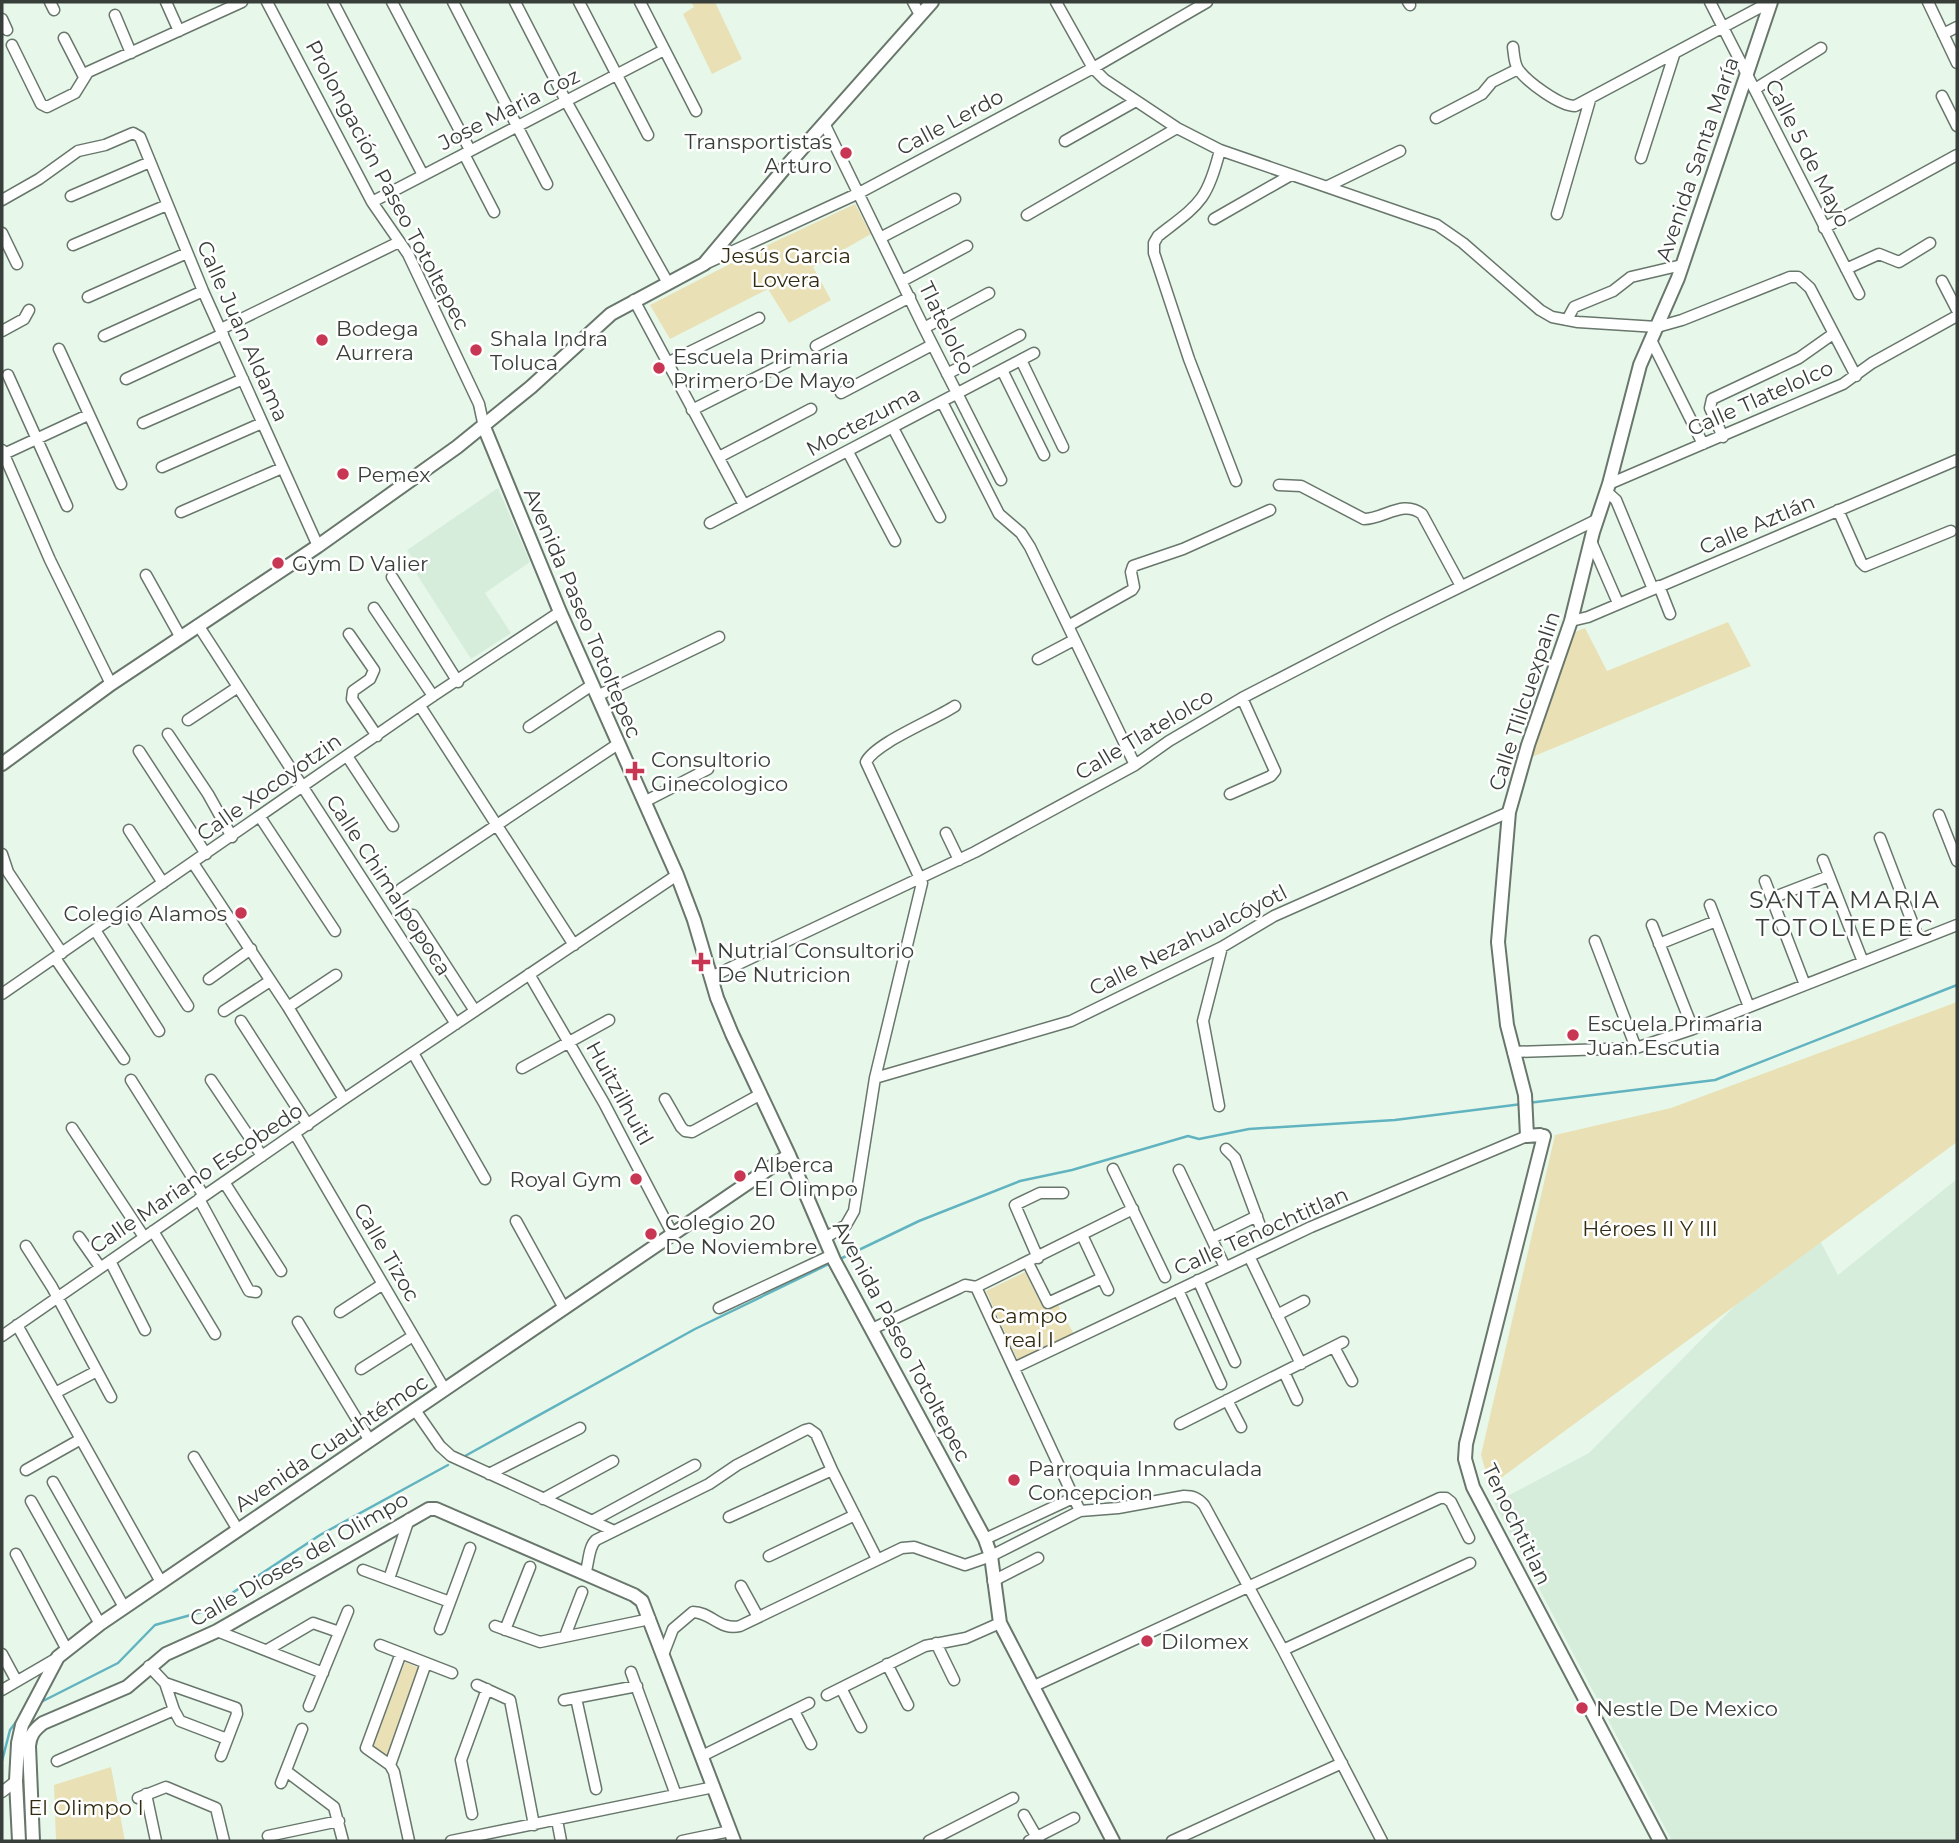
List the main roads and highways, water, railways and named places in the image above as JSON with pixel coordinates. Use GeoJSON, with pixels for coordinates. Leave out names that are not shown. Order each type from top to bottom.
{"type":"FeatureCollection","features":[{"type":"Feature","properties":{"kind":"main road"},"geometry":{"type":"LineString","coordinates":[[3,761],[180,636],[318,546],[484,427],[611,313],[704,264],[932,2]]}},
{"type":"Feature","properties":{"kind":"main road","name":"Avenida Santa María"},"geometry":{"type":"LineString","coordinates":[[1657,327],[1682,265],[1770,2]]}},
{"type":"Feature","properties":{"kind":"main road","name":"Calle Tlilcuexpalin"},"geometry":{"type":"LineString","coordinates":[[1525,1095],[1507,1025],[1498,942],[1508,812],[1571,621],[1596,520],[1608,488],[1640,365],[1657,327]]}},
{"type":"Feature","properties":{"kind":"main road","name":"Avenida Paseo Totoltepec"},"geometry":{"type":"LineString","coordinates":[[484,427],[594,691],[677,875],[732,1034],[834,1259],[985,1539],[991,1556],[1000,1623],[1113,1841]]}},
{"type":"Feature","properties":{"kind":"main road","name":"Tenochtitlan"},"geometry":{"type":"LineString","coordinates":[[1525,1095],[1526,1109],[1535,1136],[1466,1444],[1466,1467],[1481,1502],[1660,1841]]}},
{"type":"Feature","properties":{"kind":"main road","name":"Avenida Cuauhtémoc"},"geometry":{"type":"LineString","coordinates":[[19,1841],[16,1781],[22,1724],[62,1654],[124,1607],[789,1155]]}},
{"type":"Feature","properties":{"kind":"main road","name":"Calle Dioses del Olimpo"},"geometry":{"type":"LineString","coordinates":[[33,1841],[29,1746],[34,1729],[127,1686],[166,1654],[217,1631],[424,1510],[436,1509],[638,1597],[645,1606],[732,1836]]}},
{"type":"Feature","properties":{"kind":"waterway"},"geometry":{"type":"LineString","coordinates":[[1528,1103],[1715,1080],[1957,985]]}},
{"type":"Feature","properties":{"kind":"waterway"},"geometry":{"type":"LineString","coordinates":[[840,1259],[919,1221],[1020,1181],[1072,1170],[1188,1136],[1199,1139],[1249,1129],[1395,1120],[1522,1104]]}},
{"type":"Feature","properties":{"kind":"waterway"},"geometry":{"type":"LineString","coordinates":[[465,1456],[695,1329],[831,1263]]}},
{"type":"Feature","properties":{"kind":"waterway"},"geometry":{"type":"LineString","coordinates":[[41,1702],[118,1663],[155,1625],[205,1611],[320,1535],[448,1465]]}},
{"type":"Feature","properties":{"kind":"waterway"},"geometry":{"type":"LineString","coordinates":[[2,1761],[10,1730],[16,1722]]}},
{"type":"Feature","properties":{"kind":"place","name":"Transportistas Arturo"},"geometry":{"type":"Point","coordinates":[846,153]}},
{"type":"Feature","properties":{"kind":"place","name":"Bodega Aurrera"},"geometry":{"type":"Point","coordinates":[322,340]}},
{"type":"Feature","properties":{"kind":"place","name":"Shala Indra Toluca"},"geometry":{"type":"Point","coordinates":[476,350]}},
{"type":"Feature","properties":{"kind":"place","name":"Escuela Primaria Primero De Mayo"},"geometry":{"type":"Point","coordinates":[659,368]}},
{"type":"Feature","properties":{"kind":"place","name":"Pemex"},"geometry":{"type":"Point","coordinates":[343,474]}},
{"type":"Feature","properties":{"kind":"place","name":"Gym D Valier"},"geometry":{"type":"Point","coordinates":[278,563]}},
{"type":"Feature","properties":{"kind":"place","name":"Consultorio Ginecologico"},"geometry":{"type":"Point","coordinates":[635,771]}},
{"type":"Feature","properties":{"kind":"place","name":"Colegio Alamos"},"geometry":{"type":"Point","coordinates":[241,913]}},
{"type":"Feature","properties":{"kind":"place","name":"Nutrial Consultorio De Nutricion"},"geometry":{"type":"Point","coordinates":[701,962]}},
{"type":"Feature","properties":{"kind":"place","name":"Escuela Primaria Juan Escutia"},"geometry":{"type":"Point","coordinates":[1573,1035]}},
{"type":"Feature","properties":{"kind":"place","name":"Alberca El Olimpo"},"geometry":{"type":"Point","coordinates":[740,1176]}},
{"type":"Feature","properties":{"kind":"place","name":"Royal Gym"},"geometry":{"type":"Point","coordinates":[636,1179]}},
{"type":"Feature","properties":{"kind":"place","name":"Colegio 20 De Noviembre"},"geometry":{"type":"Point","coordinates":[651,1234]}},
{"type":"Feature","properties":{"kind":"place","name":"Parroquia Inmaculada Concepcion"},"geometry":{"type":"Point","coordinates":[1014,1480]}},
{"type":"Feature","properties":{"kind":"place","name":"Dilomex"},"geometry":{"type":"Point","coordinates":[1147,1641]}},
{"type":"Feature","properties":{"kind":"place","name":"Nestle De Mexico"},"geometry":{"type":"Point","coordinates":[1582,1708]}},
{"type":"Feature","properties":{"kind":"district","name":"SANTA MARIA TOTOLTEPEC"},"geometry":{"type":"Point","coordinates":[1845,913]}},
{"type":"Feature","properties":{"kind":"park label","name":"Jesús Garcia Lovera"},"geometry":{"type":"Point","coordinates":[786,267]}},
{"type":"Feature","properties":{"kind":"park label","name":"Héroes II Y III"},"geometry":{"type":"Point","coordinates":[1650,1228]}},
{"type":"Feature","properties":{"kind":"park label","name":"Campo real I"},"geometry":{"type":"Point","coordinates":[1029,1327]}},
{"type":"Feature","properties":{"kind":"park label","name":"El Olimpo I"},"geometry":{"type":"Point","coordinates":[86,1807]}}]}
